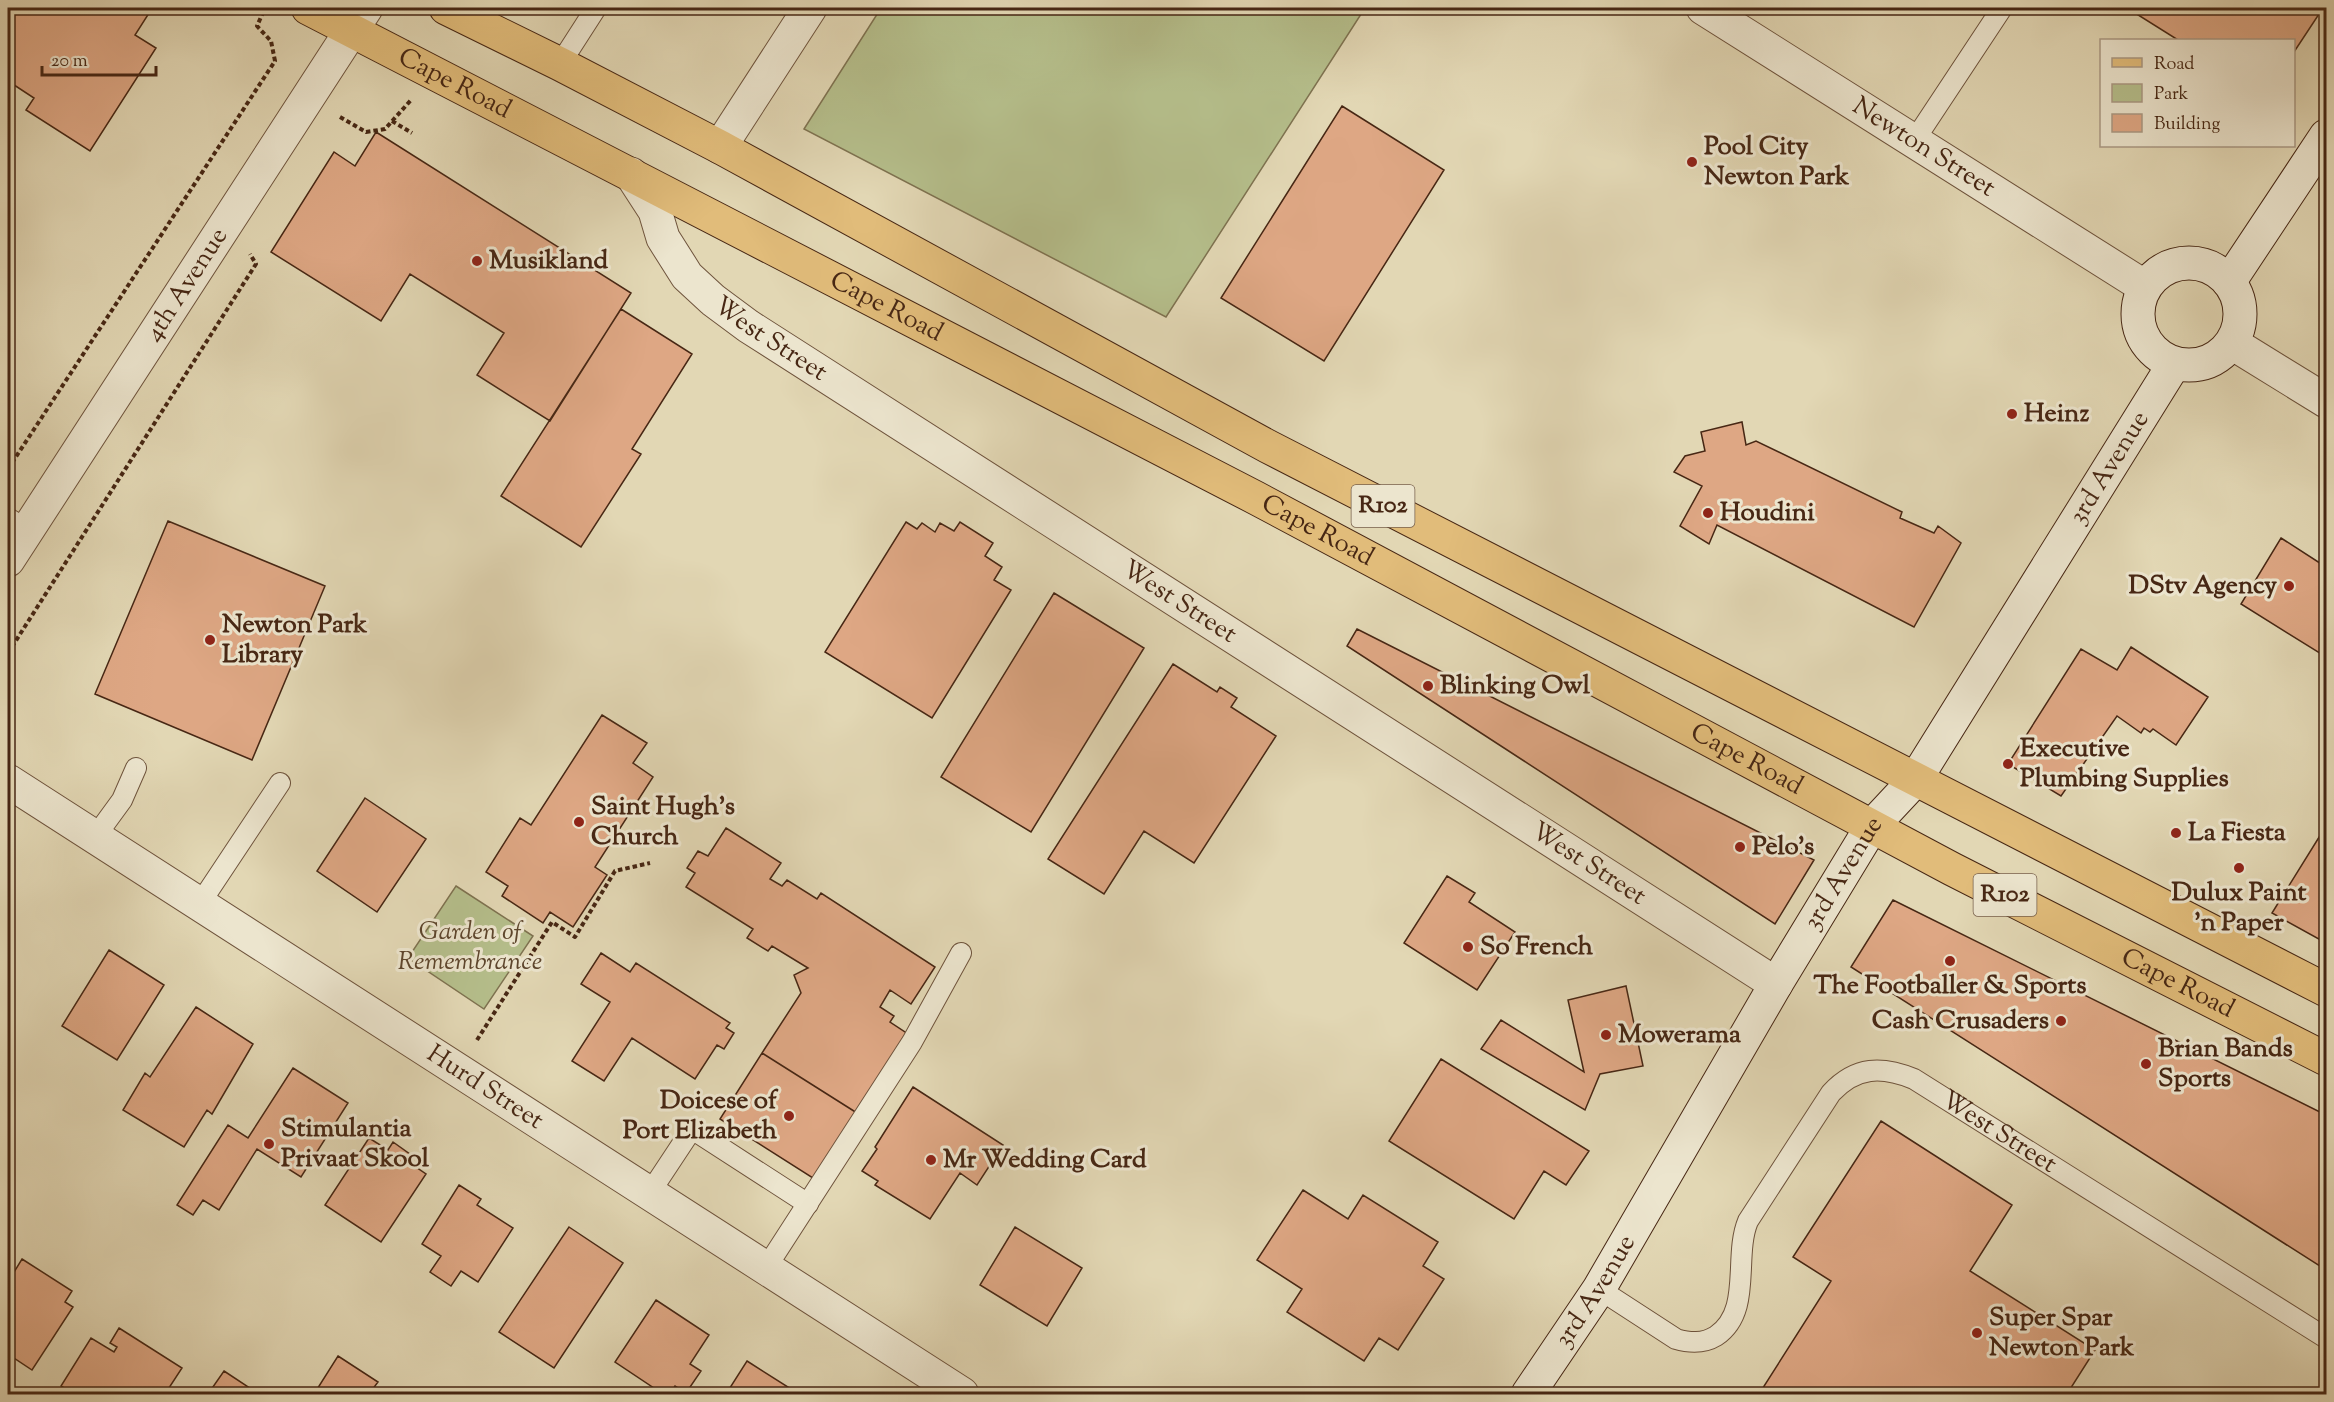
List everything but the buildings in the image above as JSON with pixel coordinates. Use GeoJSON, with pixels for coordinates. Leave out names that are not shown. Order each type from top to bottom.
{"type":"FeatureCollection","features":[{"type":"Feature","properties":{"kind":"main road","name":"Cape Road"},"geometry":{"type":"LineString","coordinates":[[308,8],[359,19],[429,70],[1267,504],[1952,869],[2326,1059]]}},
{"type":"Feature","properties":{"kind":"main road","name":"Cape Road"},"geometry":{"type":"LineString","coordinates":[[446,8],[720,147],[1268,446],[2326,990]]}},
{"type":"Feature","properties":{"kind":"street"},"geometry":{"type":"LineString","coordinates":[[720,147],[810,8]]}},
{"type":"Feature","properties":{"kind":"street","name":"Newton Street"},"geometry":{"type":"LineString","coordinates":[[1703,8],[2145,287]]}},
{"type":"Feature","properties":{"kind":"street","name":"4th Avenue"},"geometry":{"type":"LineString","coordinates":[[8,560],[17,524],[359,19]]}},
{"type":"Feature","properties":{"kind":"street"},"geometry":{"type":"LineString","coordinates":[[2229,282],[2326,136]]}},
{"type":"Feature","properties":{"kind":"street","name":"West Street"},"geometry":{"type":"LineString","coordinates":[[631,174],[655,211],[663,238],[690,281],[748,326],[1776,984]]}},
{"type":"Feature","properties":{"kind":"street"},"geometry":{"type":"LineString","coordinates":[[2186,262],[2210,267],[2229,282],[2238,296],[2241,312],[2239,328],[2232,343],[2216,358],[2196,366],[2174,364],[2153,352],[2140,332],[2137,309],[2145,287],[2162,270],[2186,262]]}},
{"type":"Feature","properties":{"kind":"street"},"geometry":{"type":"LineString","coordinates":[[2232,343],[2326,401]]}},
{"type":"Feature","properties":{"kind":"street","name":"3rd Avenue"},"geometry":{"type":"LineString","coordinates":[[1528,1395],[1599,1289],[1776,984],[1872,826],[1915,780],[2174,364]]}},
{"type":"Feature","properties":{"kind":"street","name":"Hurd Street"},"geometry":{"type":"LineString","coordinates":[[8,781],[962,1395]]}},
{"type":"Feature","properties":{"kind":"lane"},"geometry":{"type":"LineString","coordinates":[[560,64],[596,8]]}},
{"type":"Feature","properties":{"kind":"lane"},"geometry":{"type":"LineString","coordinates":[[1914,141],[2002,8]]}},
{"type":"Feature","properties":{"kind":"lane"},"geometry":{"type":"LineString","coordinates":[[95,837],[122,800],[136,768]]}},
{"type":"Feature","properties":{"kind":"lane"},"geometry":{"type":"LineString","coordinates":[[199,905],[280,783]]}},
{"type":"Feature","properties":{"kind":"lane"},"geometry":{"type":"LineString","coordinates":[[766,1268],[912,1042],[961,953]]}},
{"type":"Feature","properties":{"kind":"lane","name":"West Street"},"geometry":{"type":"LineString","coordinates":[[1599,1289],[1676,1339],[1689,1343],[1701,1342],[1714,1337],[1731,1322],[1737,1306],[1742,1242],[1748,1221],[1831,1094],[1849,1077],[1863,1071],[1895,1071],[1914,1079],[2326,1338]]}},
{"type":"Feature","properties":{"kind":"lane"},"geometry":{"type":"LineString","coordinates":[[649,1194],[692,1129],[808,1204]]}},
{"type":"Feature","properties":{"kind":"path"},"geometry":{"type":"LineString","coordinates":[[8,469],[275,61],[271,41],[256,26],[265,8]]}},
{"type":"Feature","properties":{"kind":"path"},"geometry":{"type":"LineString","coordinates":[[331,112],[366,132],[385,129],[411,101],[429,70]]}},
{"type":"Feature","properties":{"kind":"path"},"geometry":{"type":"LineString","coordinates":[[392,121],[412,133]]}},
{"type":"Feature","properties":{"kind":"path"},"geometry":{"type":"LineString","coordinates":[[8,653],[256,264],[247,248]]}},
{"type":"Feature","properties":{"kind":"path"},"geometry":{"type":"LineString","coordinates":[[486,1024],[552,922],[575,937],[615,871],[650,863]]}},
{"type":"Feature","properties":{"kind":"green space"},"geometry":{"type":"Polygon","coordinates":[[[881,8],[1365,8],[1166,317],[804,129],[881,8]]]}},
{"type":"Feature","properties":{"kind":"green space","name":"Garden of Remembrance"},"geometry":{"type":"Polygon","coordinates":[[[456,886],[533,936],[484,1009],[408,958],[456,886]]]}},
{"type":"Feature","properties":{"kind":"place","name":"Pool City Newton Park"},"geometry":{"type":"Point","coordinates":[1692,162]}},
{"type":"Feature","properties":{"kind":"place","name":"Musikland"},"geometry":{"type":"Point","coordinates":[477,261]}},
{"type":"Feature","properties":{"kind":"place","name":"Heinz"},"geometry":{"type":"Point","coordinates":[2012,414]}},
{"type":"Feature","properties":{"kind":"place","name":"Houdini"},"geometry":{"type":"Point","coordinates":[1708,513]}},
{"type":"Feature","properties":{"kind":"place","name":"DStv Agency"},"geometry":{"type":"Point","coordinates":[2289,586]}},
{"type":"Feature","properties":{"kind":"place","name":"Newton Park Library"},"geometry":{"type":"Point","coordinates":[210,640]}},
{"type":"Feature","properties":{"kind":"place","name":"Blinking Owl"},"geometry":{"type":"Point","coordinates":[1428,686]}},
{"type":"Feature","properties":{"kind":"place","name":"Executive Plumbing Supplies"},"geometry":{"type":"Point","coordinates":[2008,764]}},
{"type":"Feature","properties":{"kind":"place","name":"Saint Hugh's Church"},"geometry":{"type":"Point","coordinates":[579,822]}},
{"type":"Feature","properties":{"kind":"place","name":"La Fiesta"},"geometry":{"type":"Point","coordinates":[2176,833]}},
{"type":"Feature","properties":{"kind":"place","name":"Pelo's"},"geometry":{"type":"Point","coordinates":[1740,847]}},
{"type":"Feature","properties":{"kind":"place","name":"Dulux Paint 'n Paper"},"geometry":{"type":"Point","coordinates":[2239,868]}},
{"type":"Feature","properties":{"kind":"place","name":"So French"},"geometry":{"type":"Point","coordinates":[1468,947]}},
{"type":"Feature","properties":{"kind":"place","name":"The Footballer & Sports"},"geometry":{"type":"Point","coordinates":[1950,961]}},
{"type":"Feature","properties":{"kind":"place","name":"Cash Crusaders"},"geometry":{"type":"Point","coordinates":[2061,1021]}},
{"type":"Feature","properties":{"kind":"place","name":"Mowerama"},"geometry":{"type":"Point","coordinates":[1606,1035]}},
{"type":"Feature","properties":{"kind":"place","name":"Brian Bands Sports"},"geometry":{"type":"Point","coordinates":[2146,1064]}},
{"type":"Feature","properties":{"kind":"place","name":"Doicese of Port Elizabeth"},"geometry":{"type":"Point","coordinates":[789,1116]}},
{"type":"Feature","properties":{"kind":"place","name":"Stimulantia Privaat Skool"},"geometry":{"type":"Point","coordinates":[269,1144]}},
{"type":"Feature","properties":{"kind":"place","name":"Mr Wedding Card"},"geometry":{"type":"Point","coordinates":[931,1160]}},
{"type":"Feature","properties":{"kind":"place","name":"Super Spar Newton Park"},"geometry":{"type":"Point","coordinates":[1977,1333]}}]}
